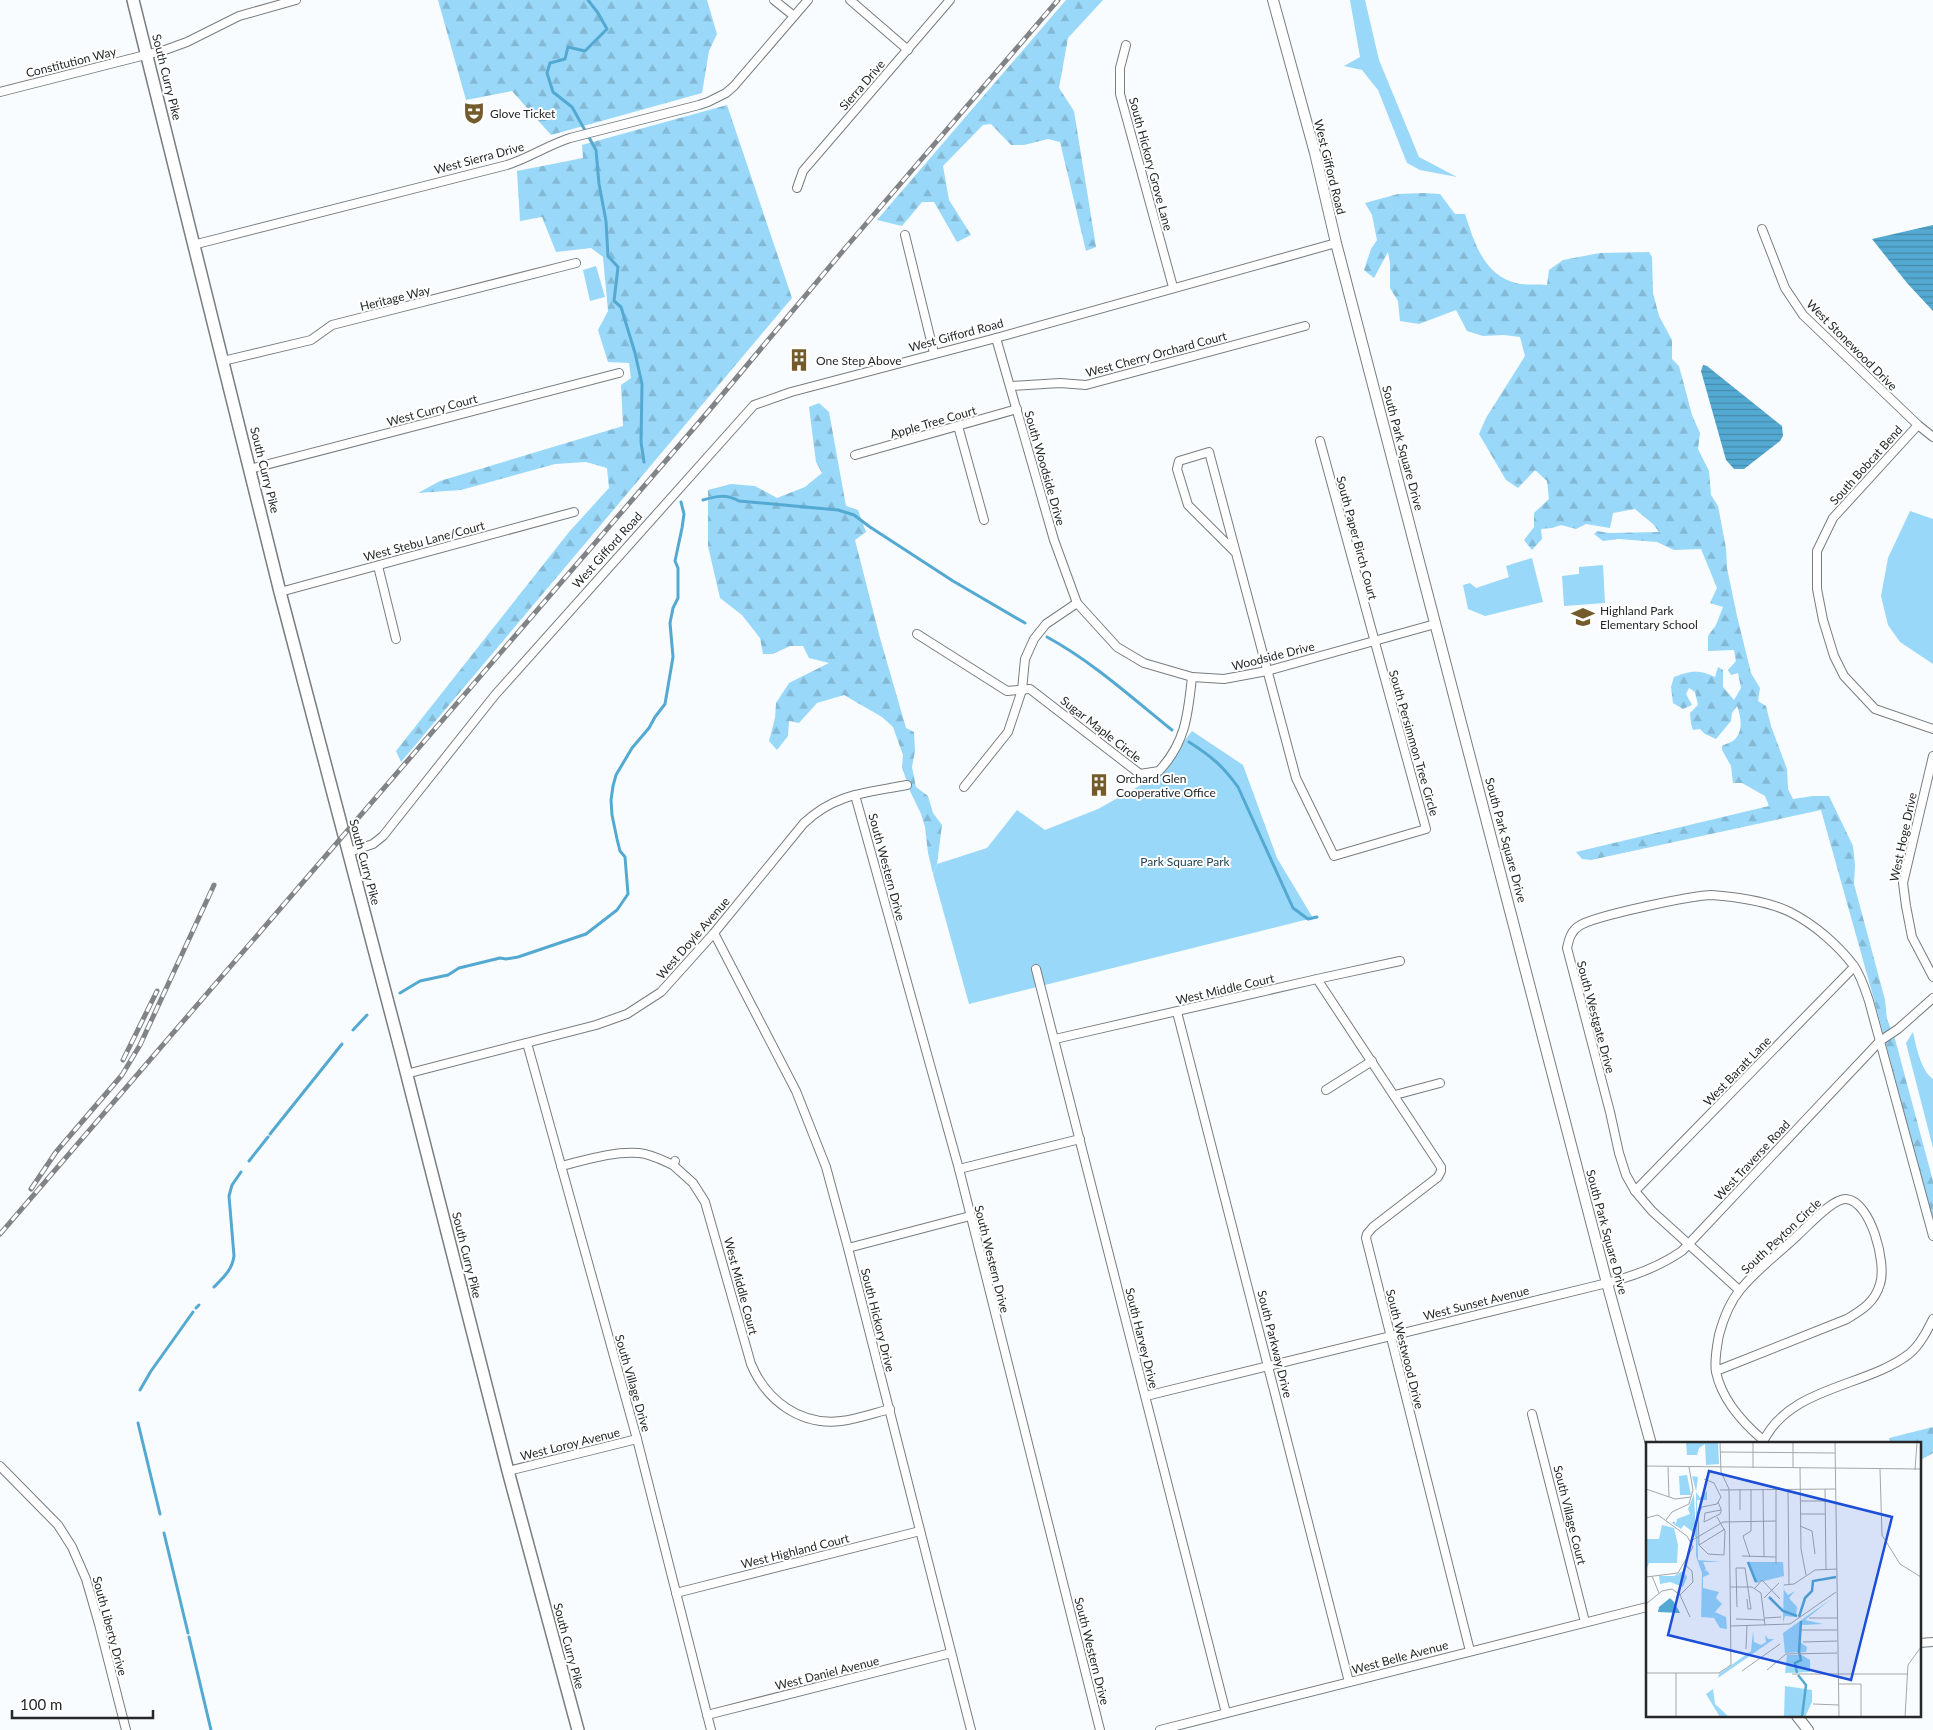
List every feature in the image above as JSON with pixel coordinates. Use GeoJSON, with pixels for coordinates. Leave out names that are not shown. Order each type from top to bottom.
{"type":"FeatureCollection","features":[{"type":"Feature","properties":{"kind":"main road","name":"South Curry Pike"},"geometry":{"type":"LineString","coordinates":[[133,0],[148,54],[193,245],[280,592],[508,1471],[578,1730]]}},
{"type":"Feature","properties":{"kind":"street","name":"Constitution Way"},"geometry":{"type":"LineString","coordinates":[[0,92],[148,54],[187,42],[239,16],[296,0]]}},
{"type":"Feature","properties":{"kind":"street"},"geometry":{"type":"LineString","coordinates":[[774,0],[794,16]]}},
{"type":"Feature","properties":{"kind":"street","name":"West Sierra Drive"},"geometry":{"type":"LineString","coordinates":[[193,245],[520,161],[557,142],[704,103],[734,86],[808,0]]}},
{"type":"Feature","properties":{"kind":"street"},"geometry":{"type":"LineString","coordinates":[[850,0],[908,50]]}},
{"type":"Feature","properties":{"kind":"street","name":"Sierra Drive"},"geometry":{"type":"LineString","coordinates":[[797,188],[803,171],[950,0]]}},
{"type":"Feature","properties":{"kind":"street","name":"West Gifford Road"},"geometry":{"type":"LineString","coordinates":[[348,852],[373,844],[383,836],[495,695],[754,405],[791,392],[996,338],[1336,243],[1315,153],[1273,0]]}},
{"type":"Feature","properties":{"kind":"street","name":"South Hickory Grove Lane"},"geometry":{"type":"LineString","coordinates":[[1126,45],[1120,68],[1120,94],[1173,288]]}},
{"type":"Feature","properties":{"kind":"street","name":"West Stonewood Drive"},"geometry":{"type":"LineString","coordinates":[[1762,229],[1785,288],[1803,315],[1918,425],[1933,437]]}},
{"type":"Feature","properties":{"kind":"street"},"geometry":{"type":"LineString","coordinates":[[905,235],[934,353]]}},
{"type":"Feature","properties":{"kind":"street","name":"South Park Square Drive"},"geometry":{"type":"LineString","coordinates":[[1336,243],[1607,1283],[1650,1442]]}},
{"type":"Feature","properties":{"kind":"street","name":"Heritage Way"},"geometry":{"type":"LineString","coordinates":[[223,361],[311,340],[332,325],[576,264]]}},
{"type":"Feature","properties":{"kind":"street","name":"West Cherry Orchard Court"},"geometry":{"type":"LineString","coordinates":[[1011,386],[1060,383],[1086,386],[1305,326]]}},
{"type":"Feature","properties":{"kind":"street","name":"South Woodside Drive"},"geometry":{"type":"LineString","coordinates":[[996,338],[1054,540],[1077,603]]}},
{"type":"Feature","properties":{"kind":"street","name":"West Curry Court"},"geometry":{"type":"LineString","coordinates":[[250,469],[619,374]]}},
{"type":"Feature","properties":{"kind":"street","name":"Apple Tree Court"},"geometry":{"type":"LineString","coordinates":[[855,455],[1017,409]]}},
{"type":"Feature","properties":{"kind":"street","name":"South Bobcat Bend"},"geometry":{"type":"LineString","coordinates":[[1918,425],[1833,518],[1818,551],[1817,589],[1823,620],[1834,656],[1844,676],[1875,709],[1933,729]]}},
{"type":"Feature","properties":{"kind":"street"},"geometry":{"type":"LineString","coordinates":[[958,426],[984,520]]}},
{"type":"Feature","properties":{"kind":"street","name":"South Paper Birch Court"},"geometry":{"type":"LineString","coordinates":[[1320,441],[1374,640]]}},
{"type":"Feature","properties":{"kind":"street"},"geometry":{"type":"LineString","coordinates":[[1236,553],[1188,505],[1177,469],[1179,461],[1209,452],[1236,553],[1267,671]]}},
{"type":"Feature","properties":{"kind":"street","name":"West Stebu Lane/Court"},"geometry":{"type":"LineString","coordinates":[[280,592],[574,512]]}},
{"type":"Feature","properties":{"kind":"street"},"geometry":{"type":"LineString","coordinates":[[378,566],[396,639]]}},
{"type":"Feature","properties":{"kind":"street"},"geometry":{"type":"LineString","coordinates":[[964,787],[1008,732],[1022,690],[1025,659],[1034,639],[1046,624],[1077,603]]}},
{"type":"Feature","properties":{"kind":"street","name":"Woodside Drive"},"geometry":{"type":"LineString","coordinates":[[1077,603],[1117,646],[1144,663],[1192,677],[1224,680],[1267,671],[1436,624]]}},
{"type":"Feature","properties":{"kind":"street","name":"Sugar Maple Circle"},"geometry":{"type":"LineString","coordinates":[[917,634],[1007,691],[1030,689],[1140,774],[1159,771],[1178,745],[1186,724],[1192,677]]}},
{"type":"Feature","properties":{"kind":"street","name":"South Persimmon Tree Circle"},"geometry":{"type":"LineString","coordinates":[[1267,671],[1296,778],[1334,856],[1426,829],[1374,640]]}},
{"type":"Feature","properties":{"kind":"street","name":"West Hoge Drive"},"geometry":{"type":"LineString","coordinates":[[1933,756],[1903,883],[1912,937],[1933,977]]}},
{"type":"Feature","properties":{"kind":"street","name":"West Doyle Avenue"},"geometry":{"type":"LineString","coordinates":[[406,1074],[613,1019],[638,1008],[661,992],[714,933],[804,823],[823,807],[856,795],[907,785]]}},
{"type":"Feature","properties":{"kind":"street","name":"South Western Drive"},"geometry":{"type":"LineString","coordinates":[[856,795],[958,1170],[1100,1730]]}},
{"type":"Feature","properties":{"kind":"street","name":"South Westgate Drive"},"geometry":{"type":"LineString","coordinates":[[1739,1290],[1652,1211],[1635,1191],[1626,1175],[1618,1153],[1610,1112],[1567,948],[1570,935],[1580,925],[1602,916],[1710,895],[1739,898],[1770,904],[1790,912],[1832,942],[1854,967],[1869,1001],[1933,1236]]}},
{"type":"Feature","properties":{"kind":"street","name":"South Hickory Drive"},"geometry":{"type":"LineString","coordinates":[[714,933],[804,1107],[830,1181],[972,1730]]}},
{"type":"Feature","properties":{"kind":"street","name":"West Middle Court"},"geometry":{"type":"LineString","coordinates":[[1054,1039],[1317,978],[1400,962]]}},
{"type":"Feature","properties":{"kind":"street","name":"West Baratt Lane"},"geometry":{"type":"LineString","coordinates":[[1635,1191],[1854,967]]}},
{"type":"Feature","properties":{"kind":"street","name":"South Harvey Drive"},"geometry":{"type":"LineString","coordinates":[[1036,969],[1226,1713]]}},
{"type":"Feature","properties":{"kind":"street","name":"South Westwood Drive"},"geometry":{"type":"LineString","coordinates":[[1317,978],[1440,1163],[1441,1171],[1438,1178],[1373,1227],[1367,1234],[1367,1243],[1470,1651]]}},
{"type":"Feature","properties":{"kind":"street","name":"West Traverse Road"},"geometry":{"type":"LineString","coordinates":[[1607,1283],[1638,1274],[1669,1260],[1682,1251],[1880,1041],[1898,1029],[1933,998]]}},
{"type":"Feature","properties":{"kind":"street","name":"South Parkway Drive"},"geometry":{"type":"LineString","coordinates":[[1177,1012],[1348,1682]]}},
{"type":"Feature","properties":{"kind":"street","name":"South Village Drive"},"geometry":{"type":"LineString","coordinates":[[527,1043],[637,1439],[712,1730]]}},
{"type":"Feature","properties":{"kind":"street"},"geometry":{"type":"LineString","coordinates":[[1326,1090],[1372,1061]]}},
{"type":"Feature","properties":{"kind":"street"},"geometry":{"type":"LineString","coordinates":[[1394,1095],[1440,1083]]}},
{"type":"Feature","properties":{"kind":"street"},"geometry":{"type":"LineString","coordinates":[[958,1170],[1080,1140]]}},
{"type":"Feature","properties":{"kind":"street","name":"West Middle Court"},"geometry":{"type":"LineString","coordinates":[[561,1166],[616,1154],[640,1153],[674,1163],[693,1183],[706,1206],[750,1364],[756,1376],[773,1398],[789,1412],[830,1422],[851,1419],[890,1409]]}},
{"type":"Feature","properties":{"kind":"street","name":"South Peyton Circle"},"geometry":{"type":"LineString","coordinates":[[1716,1371],[1847,1319],[1871,1302],[1881,1282],[1882,1270],[1868,1217],[1861,1206],[1854,1201],[1845,1199],[1837,1201],[1739,1290],[1722,1324],[1716,1349],[1716,1371],[1727,1397],[1739,1416],[1762,1442]]}},
{"type":"Feature","properties":{"kind":"street"},"geometry":{"type":"LineString","coordinates":[[848,1248],[970,1216]]}},
{"type":"Feature","properties":{"kind":"street","name":"West Sunset Avenue"},"geometry":{"type":"LineString","coordinates":[[1146,1396],[1268,1364],[1607,1283]]}},
{"type":"Feature","properties":{"kind":"street"},"geometry":{"type":"LineString","coordinates":[[1762,1442],[1776,1423],[1792,1408],[1813,1396],[1894,1364],[1910,1352],[1925,1335],[1933,1319]]}},
{"type":"Feature","properties":{"kind":"street","name":"South Village Court"},"geometry":{"type":"LineString","coordinates":[[1532,1414],[1585,1622]]}},
{"type":"Feature","properties":{"kind":"street","name":"West Loroy Avenue"},"geometry":{"type":"LineString","coordinates":[[508,1471],[637,1439]]}},
{"type":"Feature","properties":{"kind":"street","name":"South Liberty Drive"},"geometry":{"type":"LineString","coordinates":[[0,1466],[58,1525],[72,1547],[86,1579],[126,1730]]}},
{"type":"Feature","properties":{"kind":"street","name":"West Highland Court"},"geometry":{"type":"LineString","coordinates":[[676,1593],[920,1531]]}},
{"type":"Feature","properties":{"kind":"street","name":"West Belle Avenue"},"geometry":{"type":"LineString","coordinates":[[1160,1730],[1646,1607]]}},
{"type":"Feature","properties":{"kind":"street"},"geometry":{"type":"LineString","coordinates":[[1920,1643],[1933,1642]]}},
{"type":"Feature","properties":{"kind":"street","name":"West Daniel Avenue"},"geometry":{"type":"LineString","coordinates":[[708,1715],[952,1652]]}},
{"type":"Feature","properties":{"kind":"street"},"geometry":{"type":"LineString","coordinates":[[1799,1718],[1808,1730]]}},
{"type":"Feature","properties":{"kind":"green space"},"geometry":{"type":"Polygon","coordinates":[[[438,0],[707,0],[717,34],[709,51],[702,93],[551,135],[512,91],[466,100],[438,0]]]}},
{"type":"Feature","properties":{"kind":"green space"},"geometry":{"type":"Polygon","coordinates":[[[1066,0],[1103,0],[1068,38],[1059,88],[1074,111],[1096,247],[1086,251],[1060,142],[1048,139],[1024,145],[1011,145],[991,124],[983,125],[943,166],[949,200],[971,235],[957,242],[934,202],[922,202],[902,226],[877,220],[1066,0]]]}},
{"type":"Feature","properties":{"kind":"green space"},"geometry":{"type":"Polygon","coordinates":[[[1350,0],[1365,0],[1379,60],[1419,157],[1457,177],[1420,170],[1407,163],[1378,90],[1362,70],[1344,66],[1360,57],[1350,0]]]}},
{"type":"Feature","properties":{"kind":"green space"},"geometry":{"type":"Polygon","coordinates":[[[727,105],[792,298],[401,762],[396,751],[569,532],[609,488],[607,468],[586,462],[555,464],[461,490],[418,493],[440,481],[623,426],[621,385],[631,378],[629,363],[608,362],[598,330],[608,311],[603,257],[591,248],[556,252],[542,217],[520,221],[517,171],[583,158],[582,145],[727,105]]]}},
{"type":"Feature","properties":{"kind":"green space"},"geometry":{"type":"Polygon","coordinates":[[[1398,194],[1440,194],[1455,214],[1465,214],[1477,247],[1489,267],[1508,280],[1520,284],[1547,285],[1549,270],[1563,260],[1600,253],[1649,252],[1652,257],[1653,293],[1659,316],[1672,340],[1672,359],[1679,366],[1692,415],[1700,433],[1698,449],[1709,471],[1711,495],[1718,506],[1726,548],[1727,568],[1751,673],[1760,688],[1758,701],[1766,706],[1771,726],[1787,769],[1788,789],[1793,799],[1829,796],[1853,846],[1854,884],[1885,1000],[1887,1019],[1895,1039],[1933,1181],[1933,1221],[1821,810],[1591,860],[1582,859],[1576,852],[1769,806],[1765,796],[1742,783],[1733,783],[1731,766],[1722,750],[1722,746],[1733,741],[1739,734],[1740,715],[1737,706],[1732,713],[1731,721],[1716,739],[1705,734],[1700,729],[1693,730],[1690,713],[1698,705],[1695,692],[1689,688],[1686,694],[1692,705],[1683,709],[1673,703],[1671,687],[1674,677],[1694,672],[1715,677],[1718,667],[1723,670],[1723,687],[1734,700],[1741,688],[1738,673],[1731,675],[1728,670],[1736,661],[1734,650],[1708,651],[1708,636],[1716,625],[1723,607],[1710,603],[1717,588],[1701,549],[1674,550],[1657,542],[1619,539],[1603,541],[1594,534],[1597,531],[1609,533],[1659,532],[1653,524],[1635,509],[1613,513],[1610,528],[1586,524],[1576,529],[1561,525],[1541,529],[1542,539],[1532,550],[1524,540],[1534,527],[1534,513],[1549,499],[1547,481],[1535,470],[1518,488],[1506,480],[1479,434],[1486,418],[1525,356],[1520,337],[1504,335],[1483,336],[1467,331],[1456,310],[1419,324],[1400,321],[1398,301],[1390,288],[1388,252],[1374,278],[1364,270],[1371,249],[1377,240],[1372,215],[1365,203],[1398,194]]]}},
{"type":"Feature","properties":{"kind":"green space"},"geometry":{"type":"Polygon","coordinates":[[[596,266],[605,297],[590,301],[583,270],[596,266]]]}},
{"type":"Feature","properties":{"kind":"green space"},"geometry":{"type":"Polygon","coordinates":[[[819,403],[829,412],[846,506],[858,510],[866,532],[855,540],[880,638],[906,728],[914,732],[915,751],[912,767],[916,787],[928,796],[933,813],[942,825],[937,864],[933,874],[925,827],[902,767],[903,755],[893,727],[882,717],[844,695],[817,703],[799,723],[789,721],[788,736],[777,750],[769,741],[775,718],[776,703],[789,683],[829,663],[809,658],[803,646],[790,646],[773,654],[763,654],[760,638],[742,615],[720,598],[708,546],[708,490],[731,484],[755,486],[777,498],[805,487],[822,473],[816,462],[809,407],[819,403]]]}},
{"type":"Feature","properties":{"kind":"green space"},"geometry":{"type":"Polygon","coordinates":[[[1910,511],[1933,519],[1933,664],[1900,642],[1888,625],[1881,596],[1888,558],[1910,511]]]}},
{"type":"Feature","properties":{"kind":"green space"},"geometry":{"type":"Polygon","coordinates":[[[1532,558],[1543,602],[1485,616],[1468,609],[1463,585],[1470,583],[1476,588],[1509,577],[1506,566],[1532,558]]]}},
{"type":"Feature","properties":{"kind":"green space"},"geometry":{"type":"Polygon","coordinates":[[[1603,565],[1605,603],[1564,606],[1562,576],[1579,574],[1579,567],[1603,565]]]}},
{"type":"Feature","properties":{"kind":"green space","name":"Park Square Park"},"geometry":{"type":"Polygon","coordinates":[[[1192,731],[1243,765],[1277,858],[1313,918],[969,1004],[933,874],[937,864],[987,848],[1017,810],[1045,830],[1098,809],[1157,776],[1192,731]]]}},
{"type":"Feature","properties":{"kind":"green space"},"geometry":{"type":"Polygon","coordinates":[[[1913,1032],[1922,1064],[1933,1079],[1933,1148],[1906,1043],[1913,1032]]]}},
{"type":"Feature","properties":{"kind":"green space"},"geometry":{"type":"Polygon","coordinates":[[[1933,1427],[1933,1453],[1920,1460],[1920,1442],[1890,1442],[1889,1438],[1933,1427]]]}},
{"type":"Feature","properties":{"kind":"shaded area"},"geometry":{"type":"Polygon","coordinates":[[[1933,225],[1933,311],[1907,283],[1872,239],[1933,225]]]}},
{"type":"Feature","properties":{"kind":"shaded area"},"geometry":{"type":"Polygon","coordinates":[[[1703,365],[1707,366],[1782,426],[1783,436],[1780,441],[1744,469],[1734,469],[1726,460],[1701,371],[1703,365]]]}},
{"type":"Feature","properties":{"kind":"waterway"},"geometry":{"type":"LineString","coordinates":[[588,0],[607,29],[585,51],[568,47],[565,59],[550,63],[547,73],[553,92],[572,107],[596,150],[599,184],[606,221],[608,256],[618,267],[614,301],[621,307],[642,384],[641,442],[644,462]]}},
{"type":"Feature","properties":{"kind":"waterway"},"geometry":{"type":"LineString","coordinates":[[703,500],[725,497],[739,501],[838,510],[854,515],[953,581],[1025,623]]}},
{"type":"Feature","properties":{"kind":"waterway"},"geometry":{"type":"LineString","coordinates":[[400,993],[420,981],[448,975],[459,968],[500,958],[518,957],[586,934],[617,910],[628,894],[625,857],[620,851],[617,839],[611,800],[616,775],[632,748],[649,728],[665,704],[673,657],[670,623],[673,608],[678,598],[678,568],[675,561],[684,514],[681,502]]}},
{"type":"Feature","properties":{"kind":"waterway"},"geometry":{"type":"LineString","coordinates":[[1047,637],[1096,669],[1172,730]]}},
{"type":"Feature","properties":{"kind":"waterway"},"geometry":{"type":"LineString","coordinates":[[1189,742],[1216,762],[1238,787],[1293,908],[1308,919],[1317,917]]}},
{"type":"Feature","properties":{"kind":"waterway"},"geometry":{"type":"LineString","coordinates":[[353,1030],[367,1015]]}},
{"type":"Feature","properties":{"kind":"waterway"},"geometry":{"type":"LineString","coordinates":[[270,1134],[342,1044]]}},
{"type":"Feature","properties":{"kind":"waterway"},"geometry":{"type":"LineString","coordinates":[[249,1161],[268,1137]]}},
{"type":"Feature","properties":{"kind":"waterway"},"geometry":{"type":"LineString","coordinates":[[214,1287],[227,1273],[233,1261],[229,1196],[232,1185],[241,1172]]}},
{"type":"Feature","properties":{"kind":"waterway"},"geometry":{"type":"LineString","coordinates":[[196,1308],[199,1305]]}},
{"type":"Feature","properties":{"kind":"waterway"},"geometry":{"type":"LineString","coordinates":[[140,1390],[151,1371],[193,1312]]}},
{"type":"Feature","properties":{"kind":"waterway"},"geometry":{"type":"LineString","coordinates":[[138,1423],[160,1514]]}},
{"type":"Feature","properties":{"kind":"waterway"},"geometry":{"type":"LineString","coordinates":[[164,1533],[188,1633]]}},
{"type":"Feature","properties":{"kind":"waterway"},"geometry":{"type":"LineString","coordinates":[[189,1637],[211,1730]]}},
{"type":"Feature","properties":{"kind":"railway"},"geometry":{"type":"LineString","coordinates":[[0,1234],[707,413],[1058,0]]}},
{"type":"Feature","properties":{"kind":"railway"},"geometry":{"type":"LineString","coordinates":[[31,1189],[56,1152],[122,1075],[140,1045],[214,885]]}},
{"type":"Feature","properties":{"kind":"railway"},"geometry":{"type":"LineString","coordinates":[[123,1060],[157,991]]}},
{"type":"Feature","properties":{"kind":"place","name":"Glove Ticket"},"geometry":{"type":"Point","coordinates":[474,113]}},
{"type":"Feature","properties":{"kind":"place","name":"One Step Above"},"geometry":{"type":"Point","coordinates":[799,360]}},
{"type":"Feature","properties":{"kind":"place","name":"Highland Park Elementary School"},"geometry":{"type":"Point","coordinates":[1583,617]}},
{"type":"Feature","properties":{"kind":"place","name":"Orchard Glen Cooperative Office"},"geometry":{"type":"Point","coordinates":[1099,785]}}]}
